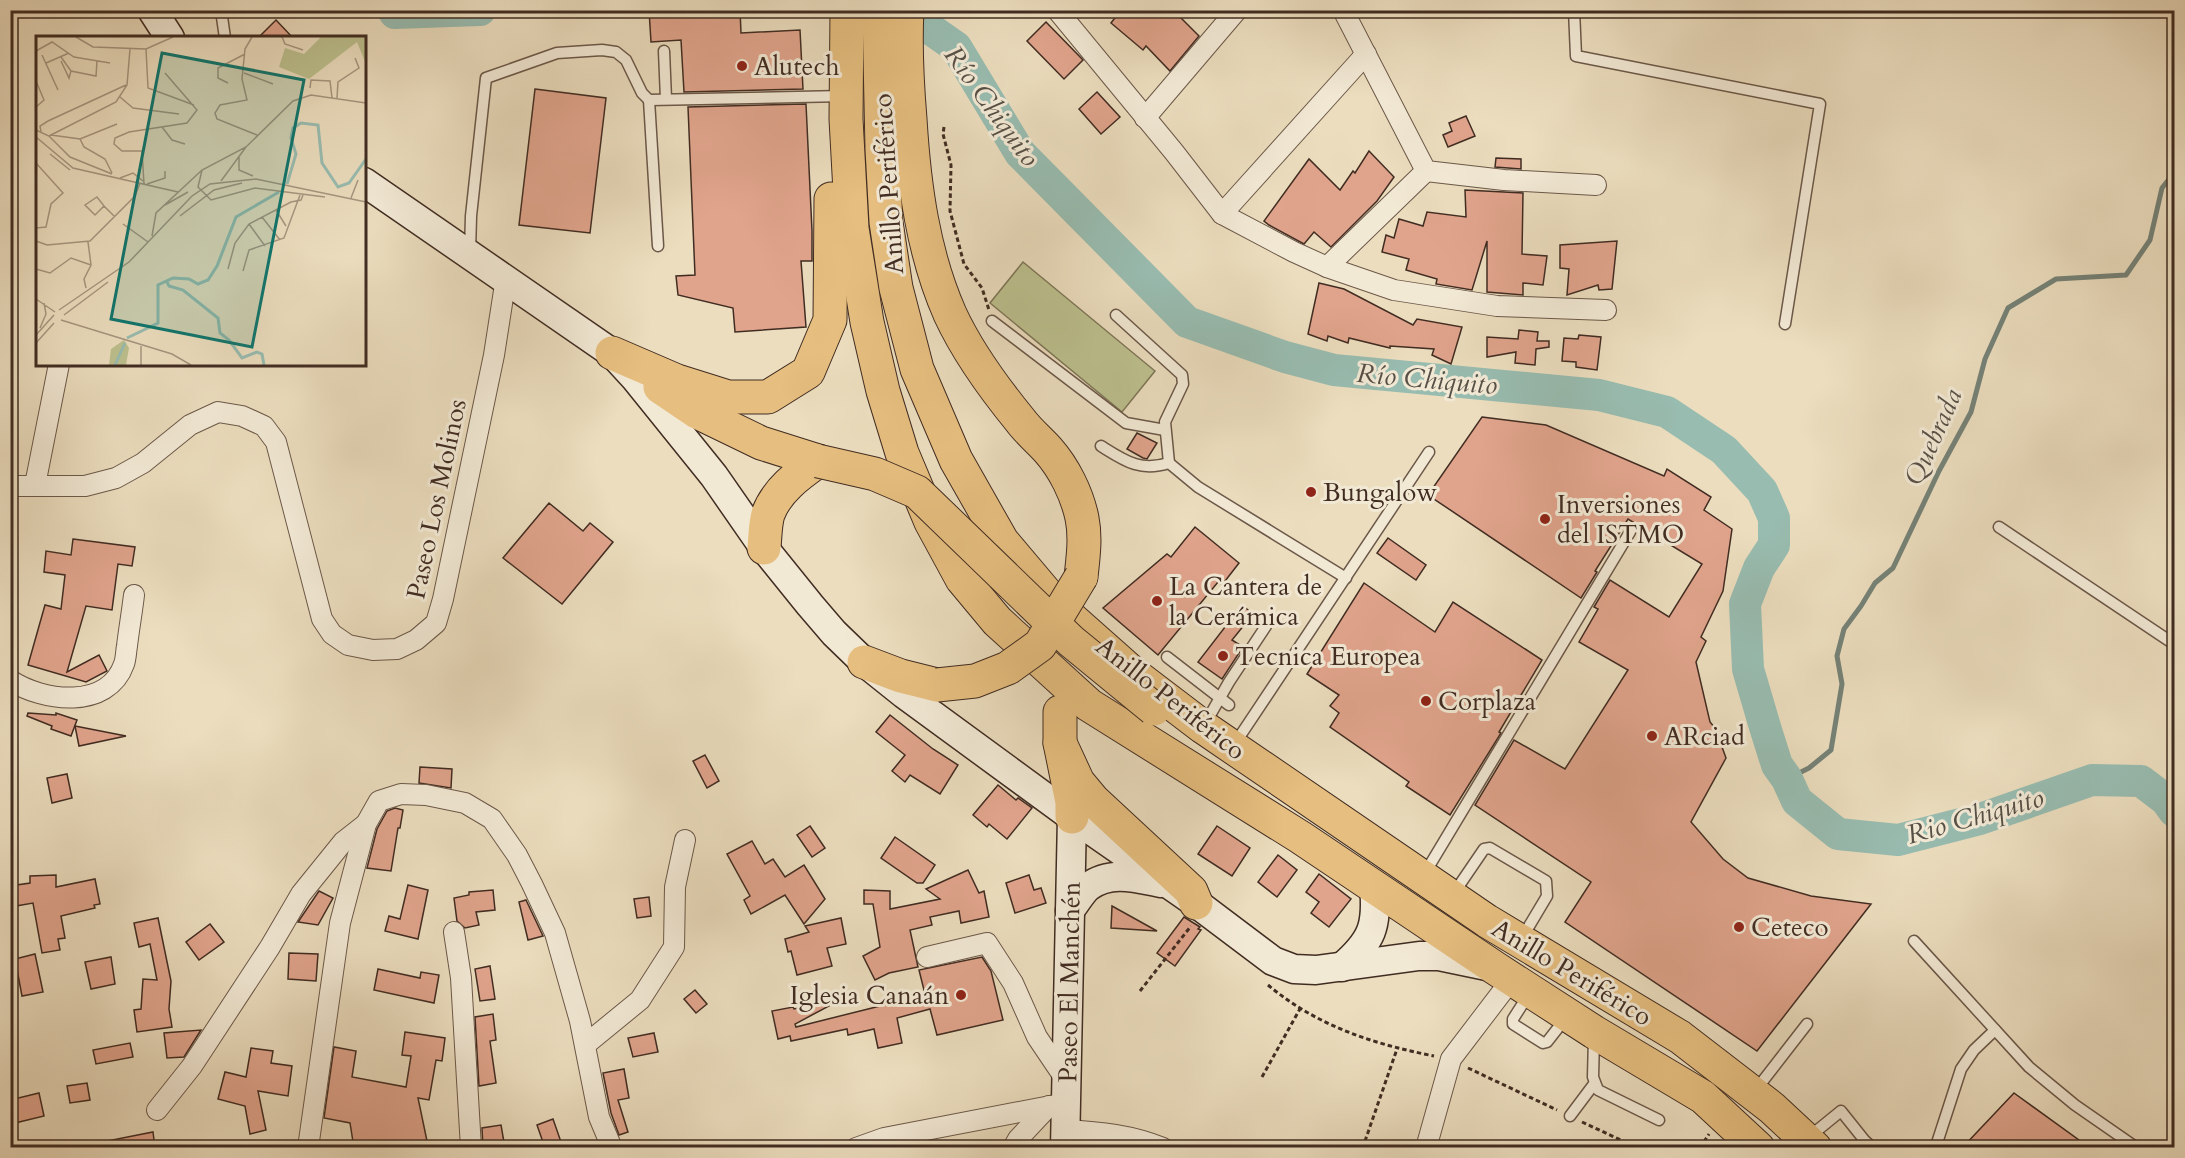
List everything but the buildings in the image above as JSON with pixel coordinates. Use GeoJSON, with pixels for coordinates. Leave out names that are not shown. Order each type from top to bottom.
{"type":"FeatureCollection","features":[{"type":"Feature","properties":{"kind":"highway","name":"Anillo Periférico"},"geometry":{"type":"LineString","coordinates":[[879,10],[892,47],[886,222],[896,288],[918,369],[956,460],[1002,541],[1043,591],[1136,676],[1203,727],[1289,788],[1521,941],[1680,1037],[1763,1101],[1808,1145]]}},
{"type":"Feature","properties":{"kind":"highway"},"geometry":{"type":"LineString","coordinates":[[864,662],[901,676],[937,685],[975,681],[1008,668],[1040,645],[1081,577],[1084,544],[1082,519],[1071,486],[1050,452],[1022,423],[983,373],[950,315],[935,274],[921,219],[892,47],[907,10]]}},
{"type":"Feature","properties":{"kind":"highway","name":"Anillo Periférico"},"geometry":{"type":"LineString","coordinates":[[847,11],[846,107],[852,228],[867,322],[883,391],[902,453],[932,522],[962,579],[997,621],[1089,705],[1300,837],[1581,1023],[1703,1096],[1758,1148]]}},
{"type":"Feature","properties":{"kind":"highway"},"geometry":{"type":"LineString","coordinates":[[612,353],[677,381],[728,398],[768,397],[808,372],[831,320],[832,167],[846,107]]}},
{"type":"Feature","properties":{"kind":"highway"},"geometry":{"type":"LineString","coordinates":[[612,353],[697,412],[761,443],[818,461],[874,474],[917,492],[1071,641],[1154,709],[1231,758],[1289,788]]}},
{"type":"Feature","properties":{"kind":"highway"},"geometry":{"type":"LineString","coordinates":[[764,548],[768,515],[780,492],[796,476],[818,461]]}},
{"type":"Feature","properties":{"kind":"highway"},"geometry":{"type":"LineString","coordinates":[[1072,818],[1072,802],[1060,728],[1078,782],[1093,800],[1191,891],[1195,913]]}},
{"type":"Feature","properties":{"kind":"main road"},"geometry":{"type":"LineString","coordinates":[[152,10],[169,36]]}},
{"type":"Feature","properties":{"kind":"main road"},"geometry":{"type":"LineString","coordinates":[[366,183],[612,353],[714,476],[764,548],[822,619],[864,662],[1072,818],[1169,884],[1195,913],[1274,961],[1294,969],[1316,970],[1419,956],[1461,960],[1512,979]]}},
{"type":"Feature","properties":{"kind":"main road","name":"Paseo El Manchén"},"geometry":{"type":"LineString","coordinates":[[1062,1113],[1072,818]]}},
{"type":"Feature","properties":{"kind":"main road"},"geometry":{"type":"LineString","coordinates":[[1071,876],[1080,859],[1099,851],[1122,850]]}},
{"type":"Feature","properties":{"kind":"main road"},"geometry":{"type":"LineString","coordinates":[[1070,910],[1087,888],[1108,876],[1125,876],[1169,884]]}},
{"type":"Feature","properties":{"kind":"main road"},"geometry":{"type":"LineString","coordinates":[[1342,967],[1364,946],[1370,935],[1377,909],[1374,886]]}},
{"type":"Feature","properties":{"kind":"street"},"geometry":{"type":"LineString","coordinates":[[1145,118],[1237,10]]}},
{"type":"Feature","properties":{"kind":"street"},"geometry":{"type":"LineString","coordinates":[[1343,10],[1426,171]]}},
{"type":"Feature","properties":{"kind":"street"},"geometry":{"type":"LineString","coordinates":[[1068,15],[1145,118],[1222,214],[1294,252],[1328,267],[1394,290],[1497,306],[1605,310]]}},
{"type":"Feature","properties":{"kind":"street"},"geometry":{"type":"LineString","coordinates":[[1222,214],[1366,54]]}},
{"type":"Feature","properties":{"kind":"street"},"geometry":{"type":"LineString","coordinates":[[1426,171],[1504,180],[1596,185]]}},
{"type":"Feature","properties":{"kind":"street"},"geometry":{"type":"LineString","coordinates":[[1328,267],[1426,171]]}},
{"type":"Feature","properties":{"kind":"street","name":"Paseo Los Molinos"},"geometry":{"type":"LineString","coordinates":[[10,486],[85,486],[116,478],[143,463],[190,425],[218,412],[242,416],[264,426],[276,442],[322,619],[332,634],[348,645],[373,650],[397,650],[416,640],[436,623],[494,355],[506,278]]}},
{"type":"Feature","properties":{"kind":"street"},"geometry":{"type":"LineString","coordinates":[[35,485],[59,366]]}},
{"type":"Feature","properties":{"kind":"street"},"geometry":{"type":"LineString","coordinates":[[10,680],[37,692],[68,698],[95,695],[111,684],[124,665],[134,595]]}},
{"type":"Feature","properties":{"kind":"street"},"geometry":{"type":"LineString","coordinates":[[308,1148],[340,923],[366,825],[379,801],[401,794],[426,795],[465,803],[492,819],[522,864],[555,933],[580,1021],[599,1117],[612,1148]]}},
{"type":"Feature","properties":{"kind":"street"},"geometry":{"type":"LineString","coordinates":[[157,1110],[192,1066],[270,947],[301,894],[343,842],[366,825]]}},
{"type":"Feature","properties":{"kind":"street"},"geometry":{"type":"LineString","coordinates":[[585,1045],[640,1000],[674,946],[675,887],[685,840]]}},
{"type":"Feature","properties":{"kind":"street"},"geometry":{"type":"LineString","coordinates":[[454,932],[461,978],[471,1148]]}},
{"type":"Feature","properties":{"kind":"street"},"geometry":{"type":"LineString","coordinates":[[927,957],[987,943],[1013,983],[1038,1037],[1062,1113]]}},
{"type":"Feature","properties":{"kind":"street"},"geometry":{"type":"LineString","coordinates":[[1426,1148],[1451,1059],[1512,979]]}},
{"type":"Feature","properties":{"kind":"street"},"geometry":{"type":"LineString","coordinates":[[1013,1148],[1018,1139],[1062,1113]]}},
{"type":"Feature","properties":{"kind":"street"},"geometry":{"type":"LineString","coordinates":[[856,1148],[884,1138],[1062,1113],[1110,1133],[1145,1140],[1163,1148]]}},
{"type":"Feature","properties":{"kind":"lane"},"geometry":{"type":"LineString","coordinates":[[221,10],[225,36]]}},
{"type":"Feature","properties":{"kind":"lane"},"geometry":{"type":"LineString","coordinates":[[1574,10],[1576,56],[1820,104],[1785,324]]}},
{"type":"Feature","properties":{"kind":"lane"},"geometry":{"type":"LineString","coordinates":[[470,255],[471,216],[486,78],[557,53],[602,50],[616,52],[626,60],[642,93],[649,100],[658,246]]}},
{"type":"Feature","properties":{"kind":"lane"},"geometry":{"type":"LineString","coordinates":[[664,51],[666,99]]}},
{"type":"Feature","properties":{"kind":"lane"},"geometry":{"type":"LineString","coordinates":[[649,100],[846,107]]}},
{"type":"Feature","properties":{"kind":"lane"},"geometry":{"type":"LineString","coordinates":[[1116,315],[1182,375],[1183,384],[1165,422],[1169,463],[1198,487],[1346,578]]}},
{"type":"Feature","properties":{"kind":"lane"},"geometry":{"type":"LineString","coordinates":[[992,321],[1126,423],[1165,430]]}},
{"type":"Feature","properties":{"kind":"lane"},"geometry":{"type":"LineString","coordinates":[[1101,446],[1127,462],[1139,466],[1155,467],[1169,463]]}},
{"type":"Feature","properties":{"kind":"lane"},"geometry":{"type":"LineString","coordinates":[[1232,748],[1429,452]]}},
{"type":"Feature","properties":{"kind":"lane"},"geometry":{"type":"LineString","coordinates":[[1999,528],[2175,644]]}},
{"type":"Feature","properties":{"kind":"lane"},"geometry":{"type":"LineString","coordinates":[[1423,876],[1630,532]]}},
{"type":"Feature","properties":{"kind":"lane"},"geometry":{"type":"LineString","coordinates":[[1203,727],[1224,701],[1266,626]]}},
{"type":"Feature","properties":{"kind":"lane"},"geometry":{"type":"LineString","coordinates":[[1167,657],[1224,701]]}},
{"type":"Feature","properties":{"kind":"lane"},"geometry":{"type":"LineString","coordinates":[[1452,896],[1484,849],[1490,848],[1546,880],[1547,896],[1521,941]]}},
{"type":"Feature","properties":{"kind":"lane"},"geometry":{"type":"LineString","coordinates":[[1914,941],[2030,1067],[2075,1105],[2137,1148]]}},
{"type":"Feature","properties":{"kind":"lane"},"geometry":{"type":"LineString","coordinates":[[1581,1023],[1594,1084],[1598,1090],[1659,1120]]}},
{"type":"Feature","properties":{"kind":"lane"},"geometry":{"type":"LineString","coordinates":[[1763,1101],[1808,1024]]}},
{"type":"Feature","properties":{"kind":"lane"},"geometry":{"type":"LineString","coordinates":[[1933,1148],[1937,1143],[1961,1069],[1974,1050],[1995,1030]]}},
{"type":"Feature","properties":{"kind":"lane"},"geometry":{"type":"LineString","coordinates":[[1570,1116],[1594,1084]]}},
{"type":"Feature","properties":{"kind":"lane"},"geometry":{"type":"LineString","coordinates":[[1808,1145],[1841,1111],[1873,1148]]}},
{"type":"Feature","properties":{"kind":"path"},"geometry":{"type":"LineString","coordinates":[[944,127],[951,165],[950,211],[964,264],[982,288],[992,321]]}},
{"type":"Feature","properties":{"kind":"path"},"geometry":{"type":"LineString","coordinates":[[1140,991],[1195,913]]}},
{"type":"Feature","properties":{"kind":"path"},"geometry":{"type":"LineString","coordinates":[[1262,1077],[1301,1007]]}},
{"type":"Feature","properties":{"kind":"path"},"geometry":{"type":"LineString","coordinates":[[1365,1140],[1397,1048]]}},
{"type":"Feature","properties":{"kind":"path"},"geometry":{"type":"LineString","coordinates":[[1451,1059],[1638,1148]]}},
{"type":"Feature","properties":{"kind":"green space"},"geometry":{"type":"Polygon","coordinates":[[[1023,262],[1155,371],[1122,412],[990,303],[1023,262]]]}},
{"type":"Feature","properties":{"kind":"waterway","name":"Río Chiquito"},"geometry":{"type":"LineString","coordinates":[[393,10],[395,13],[480,10]]}},
{"type":"Feature","properties":{"kind":"waterway","name":"Río Chiquito"},"geometry":{"type":"LineString","coordinates":[[903,10],[956,47],[1020,153],[1187,322],[1285,357],[1334,370],[1599,395],[1667,412],[1724,450],[1762,491],[1774,518],[1774,545],[1759,568],[1745,604],[1748,669],[1765,727],[1777,765],[1787,779],[1797,801],[1838,834],[1898,840],[1980,819],[2092,780],[2141,781],[2166,800],[2174,811]]}},
{"type":"Feature","properties":{"kind":"waterway","name":"Quebrada"},"geometry":{"type":"LineString","coordinates":[[1787,779],[1809,768],[1831,750],[1842,684],[1837,656],[1844,629],[1875,583],[1893,568],[1939,471],[1971,412],[1985,359],[2008,308],[2056,279],[2126,275],[2150,240],[2162,188],[2174,173]]}},
{"type":"Feature","properties":{"kind":"place","name":"Alutech"},"geometry":{"type":"Point","coordinates":[742,66]}},
{"type":"Feature","properties":{"kind":"place","name":"Bungalow"},"geometry":{"type":"Point","coordinates":[1311,492]}},
{"type":"Feature","properties":{"kind":"place","name":"Inversiones del ISTMO"},"geometry":{"type":"Point","coordinates":[1545,519]}},
{"type":"Feature","properties":{"kind":"place","name":"La Cantera de la Cerámica"},"geometry":{"type":"Point","coordinates":[1157,601]}},
{"type":"Feature","properties":{"kind":"place","name":"Tecnica Europea"},"geometry":{"type":"Point","coordinates":[1223,656]}},
{"type":"Feature","properties":{"kind":"place","name":"Corplaza"},"geometry":{"type":"Point","coordinates":[1426,701]}},
{"type":"Feature","properties":{"kind":"place","name":"ARciad"},"geometry":{"type":"Point","coordinates":[1652,736]}},
{"type":"Feature","properties":{"kind":"place","name":"Ceteco"},"geometry":{"type":"Point","coordinates":[1739,927]}},
{"type":"Feature","properties":{"kind":"place","name":"Iglesia Canaán"},"geometry":{"type":"Point","coordinates":[961,995]}},
{"type":"Feature","properties":{"kind":"water label","name":"Rio Chiquito"},"geometry":{"type":"Point","coordinates":[1975,816]}}]}
